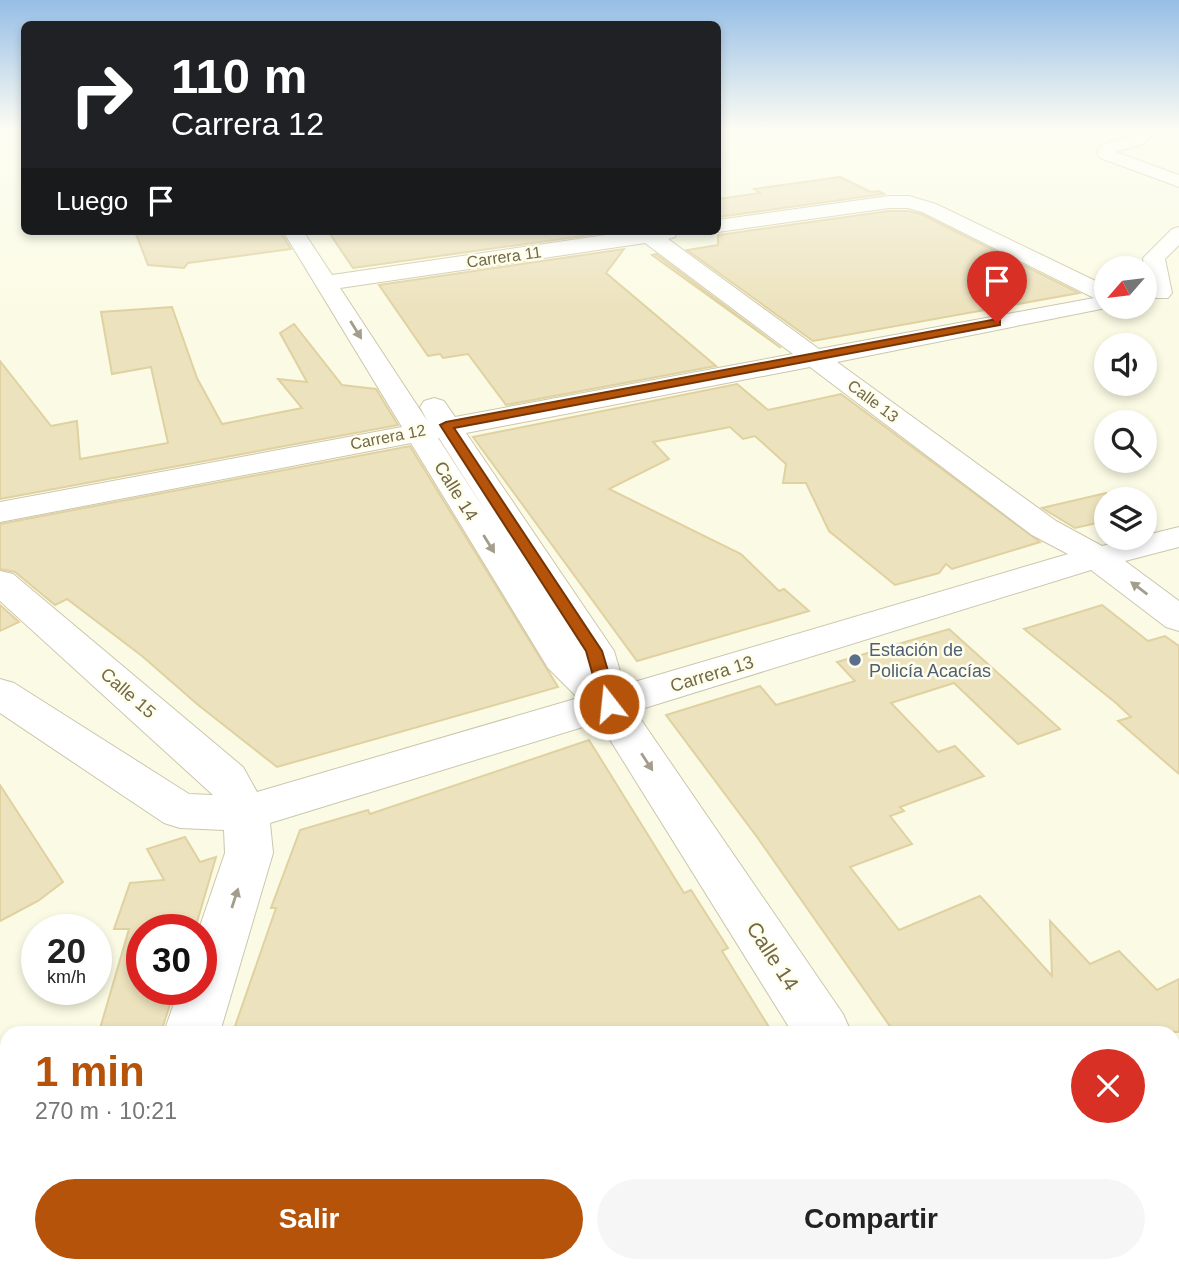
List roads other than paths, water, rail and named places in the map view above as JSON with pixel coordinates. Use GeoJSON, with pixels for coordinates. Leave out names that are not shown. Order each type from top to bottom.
{"type":"FeatureCollection","features":[{"type":"Feature","properties":{"kind":"street"},"geometry":{"type":"LineString","coordinates":[[721,226],[889,202],[909,202],[929,208],[1094,289]]}},
{"type":"Feature","properties":{"kind":"street"},"geometry":{"type":"LineString","coordinates":[[1161,297],[1154,258],[1179,233]]}},
{"type":"Feature","properties":{"kind":"street","name":"Calle 14"},"geometry":{"type":"LineString","coordinates":[[297,235],[337,281]]}},
{"type":"Feature","properties":{"kind":"street","name":"Calle 14"},"geometry":{"type":"LineString","coordinates":[[315,235],[337,281],[432,428],[562,659],[609,704],[819,1026]]}},
{"type":"Feature","properties":{"kind":"street","name":"Carrera 11"},"geometry":{"type":"LineString","coordinates":[[337,281],[640,235]]}},
{"type":"Feature","properties":{"kind":"street","name":"Calle 13"},"geometry":{"type":"LineString","coordinates":[[664,235],[822,354],[1044,528],[1086,549],[1179,619]]}},
{"type":"Feature","properties":{"kind":"street","name":"Carrera 12"},"geometry":{"type":"LineString","coordinates":[[0,512],[822,354],[1094,305]]}},
{"type":"Feature","properties":{"kind":"street","name":"Carrera 13"},"geometry":{"type":"LineString","coordinates":[[246,813],[609,704],[1086,549],[1179,537]]}},
{"type":"Feature","properties":{"kind":"street","name":"Calle 15"},"geometry":{"type":"LineString","coordinates":[[0,582],[227,779],[246,813],[249,853],[193,1026]]}},
{"type":"Feature","properties":{"kind":"street"},"geometry":{"type":"LineString","coordinates":[[0,693],[180,811],[246,813]]}},
{"type":"Feature","properties":{"kind":"place","name":"Estación de Policía Acacías"},"geometry":{"type":"Point","coordinates":[855,660]}}]}
